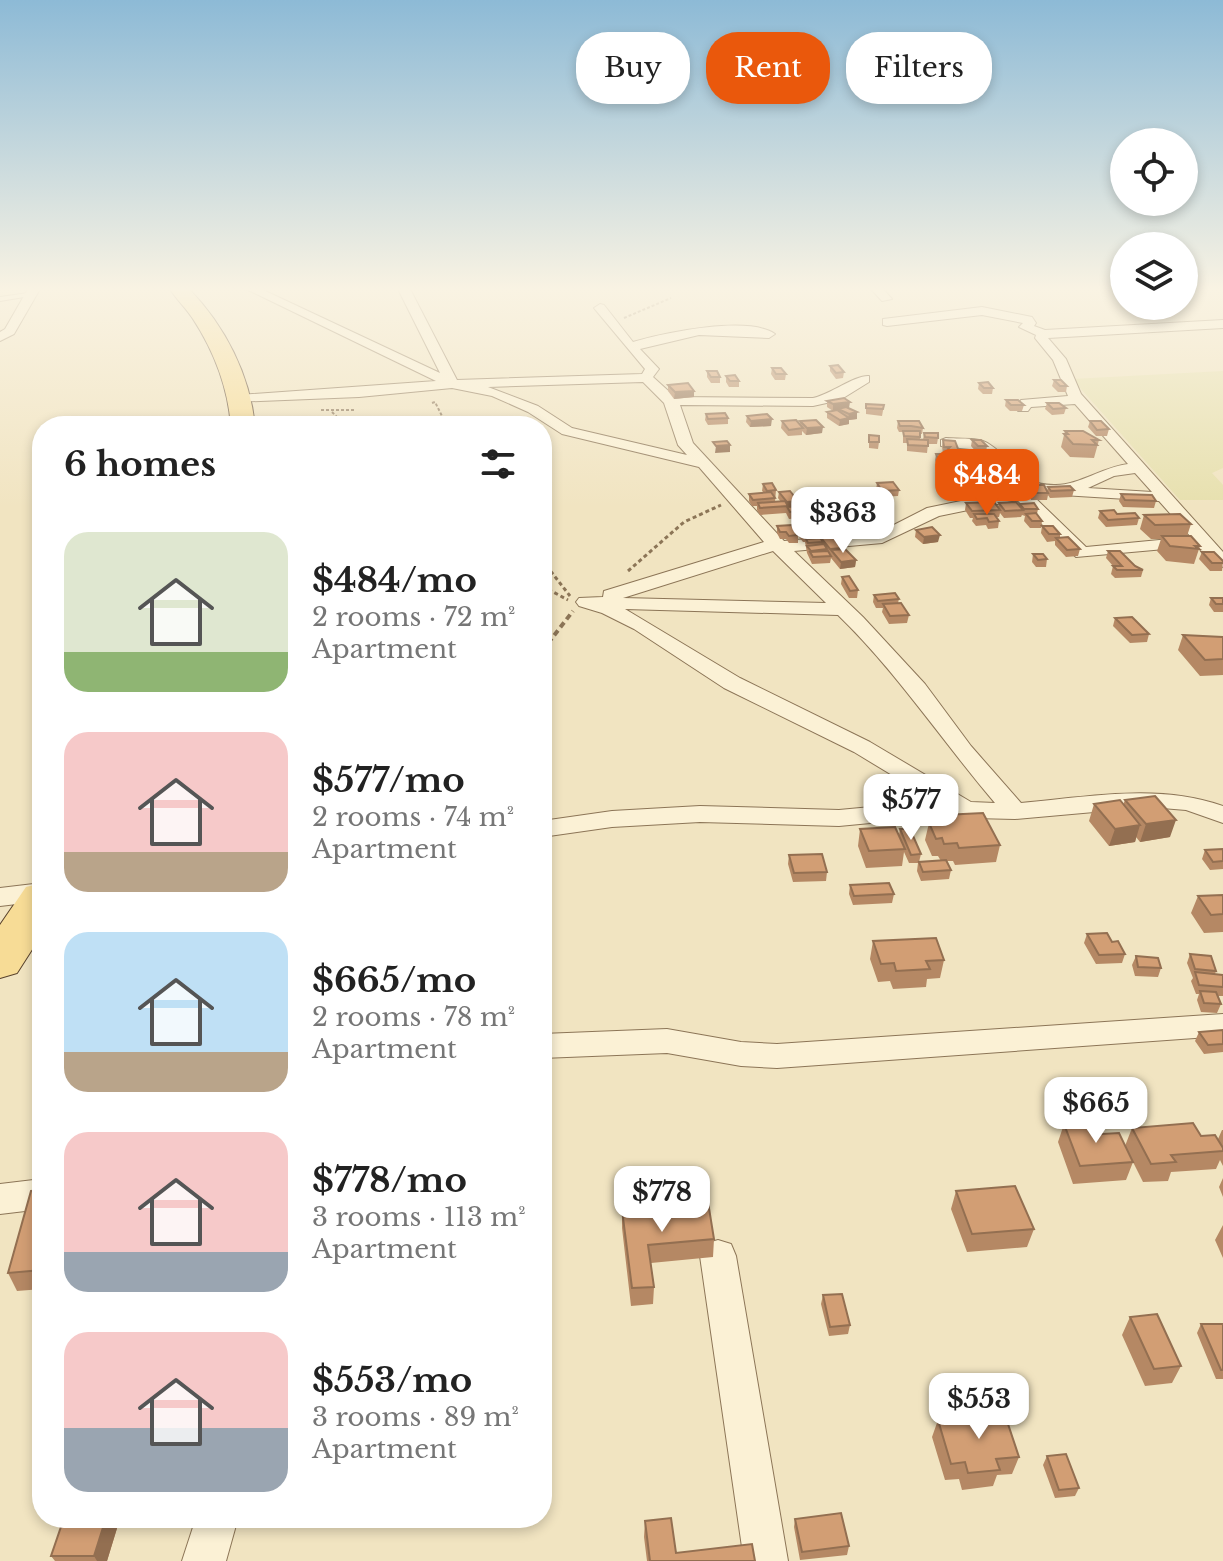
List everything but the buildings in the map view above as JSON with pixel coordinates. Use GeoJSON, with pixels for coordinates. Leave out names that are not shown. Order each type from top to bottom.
{"type":"FeatureCollection","features":[{"type":"Feature","properties":{"kind":"main road"},"geometry":{"type":"LineString","coordinates":[[224,362],[239,399],[242,416]]}},
{"type":"Feature","properties":{"kind":"main road"},"geometry":{"type":"LineString","coordinates":[[0,961],[32,913]]}},
{"type":"Feature","properties":{"kind":"street"},"geometry":{"type":"LineString","coordinates":[[405,362],[452,384],[496,393],[544,416]]}},
{"type":"Feature","properties":{"kind":"street"},"geometry":{"type":"LineString","coordinates":[[441,362],[452,384]]}},
{"type":"Feature","properties":{"kind":"street"},"geometry":{"type":"LineString","coordinates":[[645,362],[652,369],[646,378]]}},
{"type":"Feature","properties":{"kind":"street"},"geometry":{"type":"LineString","coordinates":[[1060,362],[1069,387],[1209,550],[1223,561]]}},
{"type":"Feature","properties":{"kind":"street"},"geometry":{"type":"LineString","coordinates":[[239,399],[359,393],[452,384],[646,378],[671,401],[681,438],[702,463],[917,689],[963,751],[1015,811]]}},
{"type":"Feature","properties":{"kind":"street"},"geometry":{"type":"LineString","coordinates":[[671,401],[813,402],[835,397],[864,379]]}},
{"type":"Feature","properties":{"kind":"street"},"geometry":{"type":"LineString","coordinates":[[1023,408],[1026,403],[1034,401],[1079,399]]}},
{"type":"Feature","properties":{"kind":"street"},"geometry":{"type":"LineString","coordinates":[[552,421],[567,431],[702,463]]}},
{"type":"Feature","properties":{"kind":"street"},"geometry":{"type":"LineString","coordinates":[[946,443],[975,444],[988,449],[1082,553],[1205,542]]}},
{"type":"Feature","properties":{"kind":"street"},"geometry":{"type":"LineString","coordinates":[[1050,491],[1085,485],[1096,477],[1114,471],[1138,468]]}},
{"type":"Feature","properties":{"kind":"street"},"geometry":{"type":"LineString","coordinates":[[581,603],[778,546],[882,538],[916,519],[946,508],[1024,490],[1163,497]]}},
{"type":"Feature","properties":{"kind":"street"},"geometry":{"type":"LineString","coordinates":[[581,603],[844,609]]}},
{"type":"Feature","properties":{"kind":"street"},"geometry":{"type":"LineString","coordinates":[[581,603],[609,609],[641,625],[732,683],[862,747],[962,808]]}},
{"type":"Feature","properties":{"kind":"street"},"geometry":{"type":"LineString","coordinates":[[552,828],[612,819],[700,814],[839,818],[962,808],[1015,811],[1168,799],[1223,815]]}},
{"type":"Feature","properties":{"kind":"street"},"geometry":{"type":"LineString","coordinates":[[0,897],[32,893]]}},
{"type":"Feature","properties":{"kind":"street"},"geometry":{"type":"LineString","coordinates":[[552,1046],[667,1041],[741,1054],[777,1056],[1223,1025]]}},
{"type":"Feature","properties":{"kind":"street"},"geometry":{"type":"LineString","coordinates":[[0,1199],[32,1195]]}},
{"type":"Feature","properties":{"kind":"street"},"geometry":{"type":"LineString","coordinates":[[718,1256],[766,1561]]}},
{"type":"Feature","properties":{"kind":"street"},"geometry":{"type":"LineString","coordinates":[[204,1561],[214,1528]]}},
{"type":"Feature","properties":{"kind":"path"},"geometry":{"type":"LineString","coordinates":[[420,404],[435,402],[442,416]]}},
{"type":"Feature","properties":{"kind":"path"},"geometry":{"type":"LineString","coordinates":[[336,416],[332,412],[361,409]]}},
{"type":"Feature","properties":{"kind":"path"},"geometry":{"type":"LineString","coordinates":[[627,571],[684,522],[734,499]]}},
{"type":"Feature","properties":{"kind":"path"},"geometry":{"type":"LineString","coordinates":[[552,571],[581,603]]}},
{"type":"Feature","properties":{"kind":"path"},"geometry":{"type":"LineString","coordinates":[[552,590],[581,603]]}},
{"type":"Feature","properties":{"kind":"path"},"geometry":{"type":"LineString","coordinates":[[552,639],[581,603]]}},
{"type":"Feature","properties":{"kind":"shaded area"},"geometry":{"type":"Polygon","coordinates":[[[1223,371],[1223,468],[1212,473],[1223,485],[1223,500],[1180,500],[1072,379],[1223,371]]]}}]}
